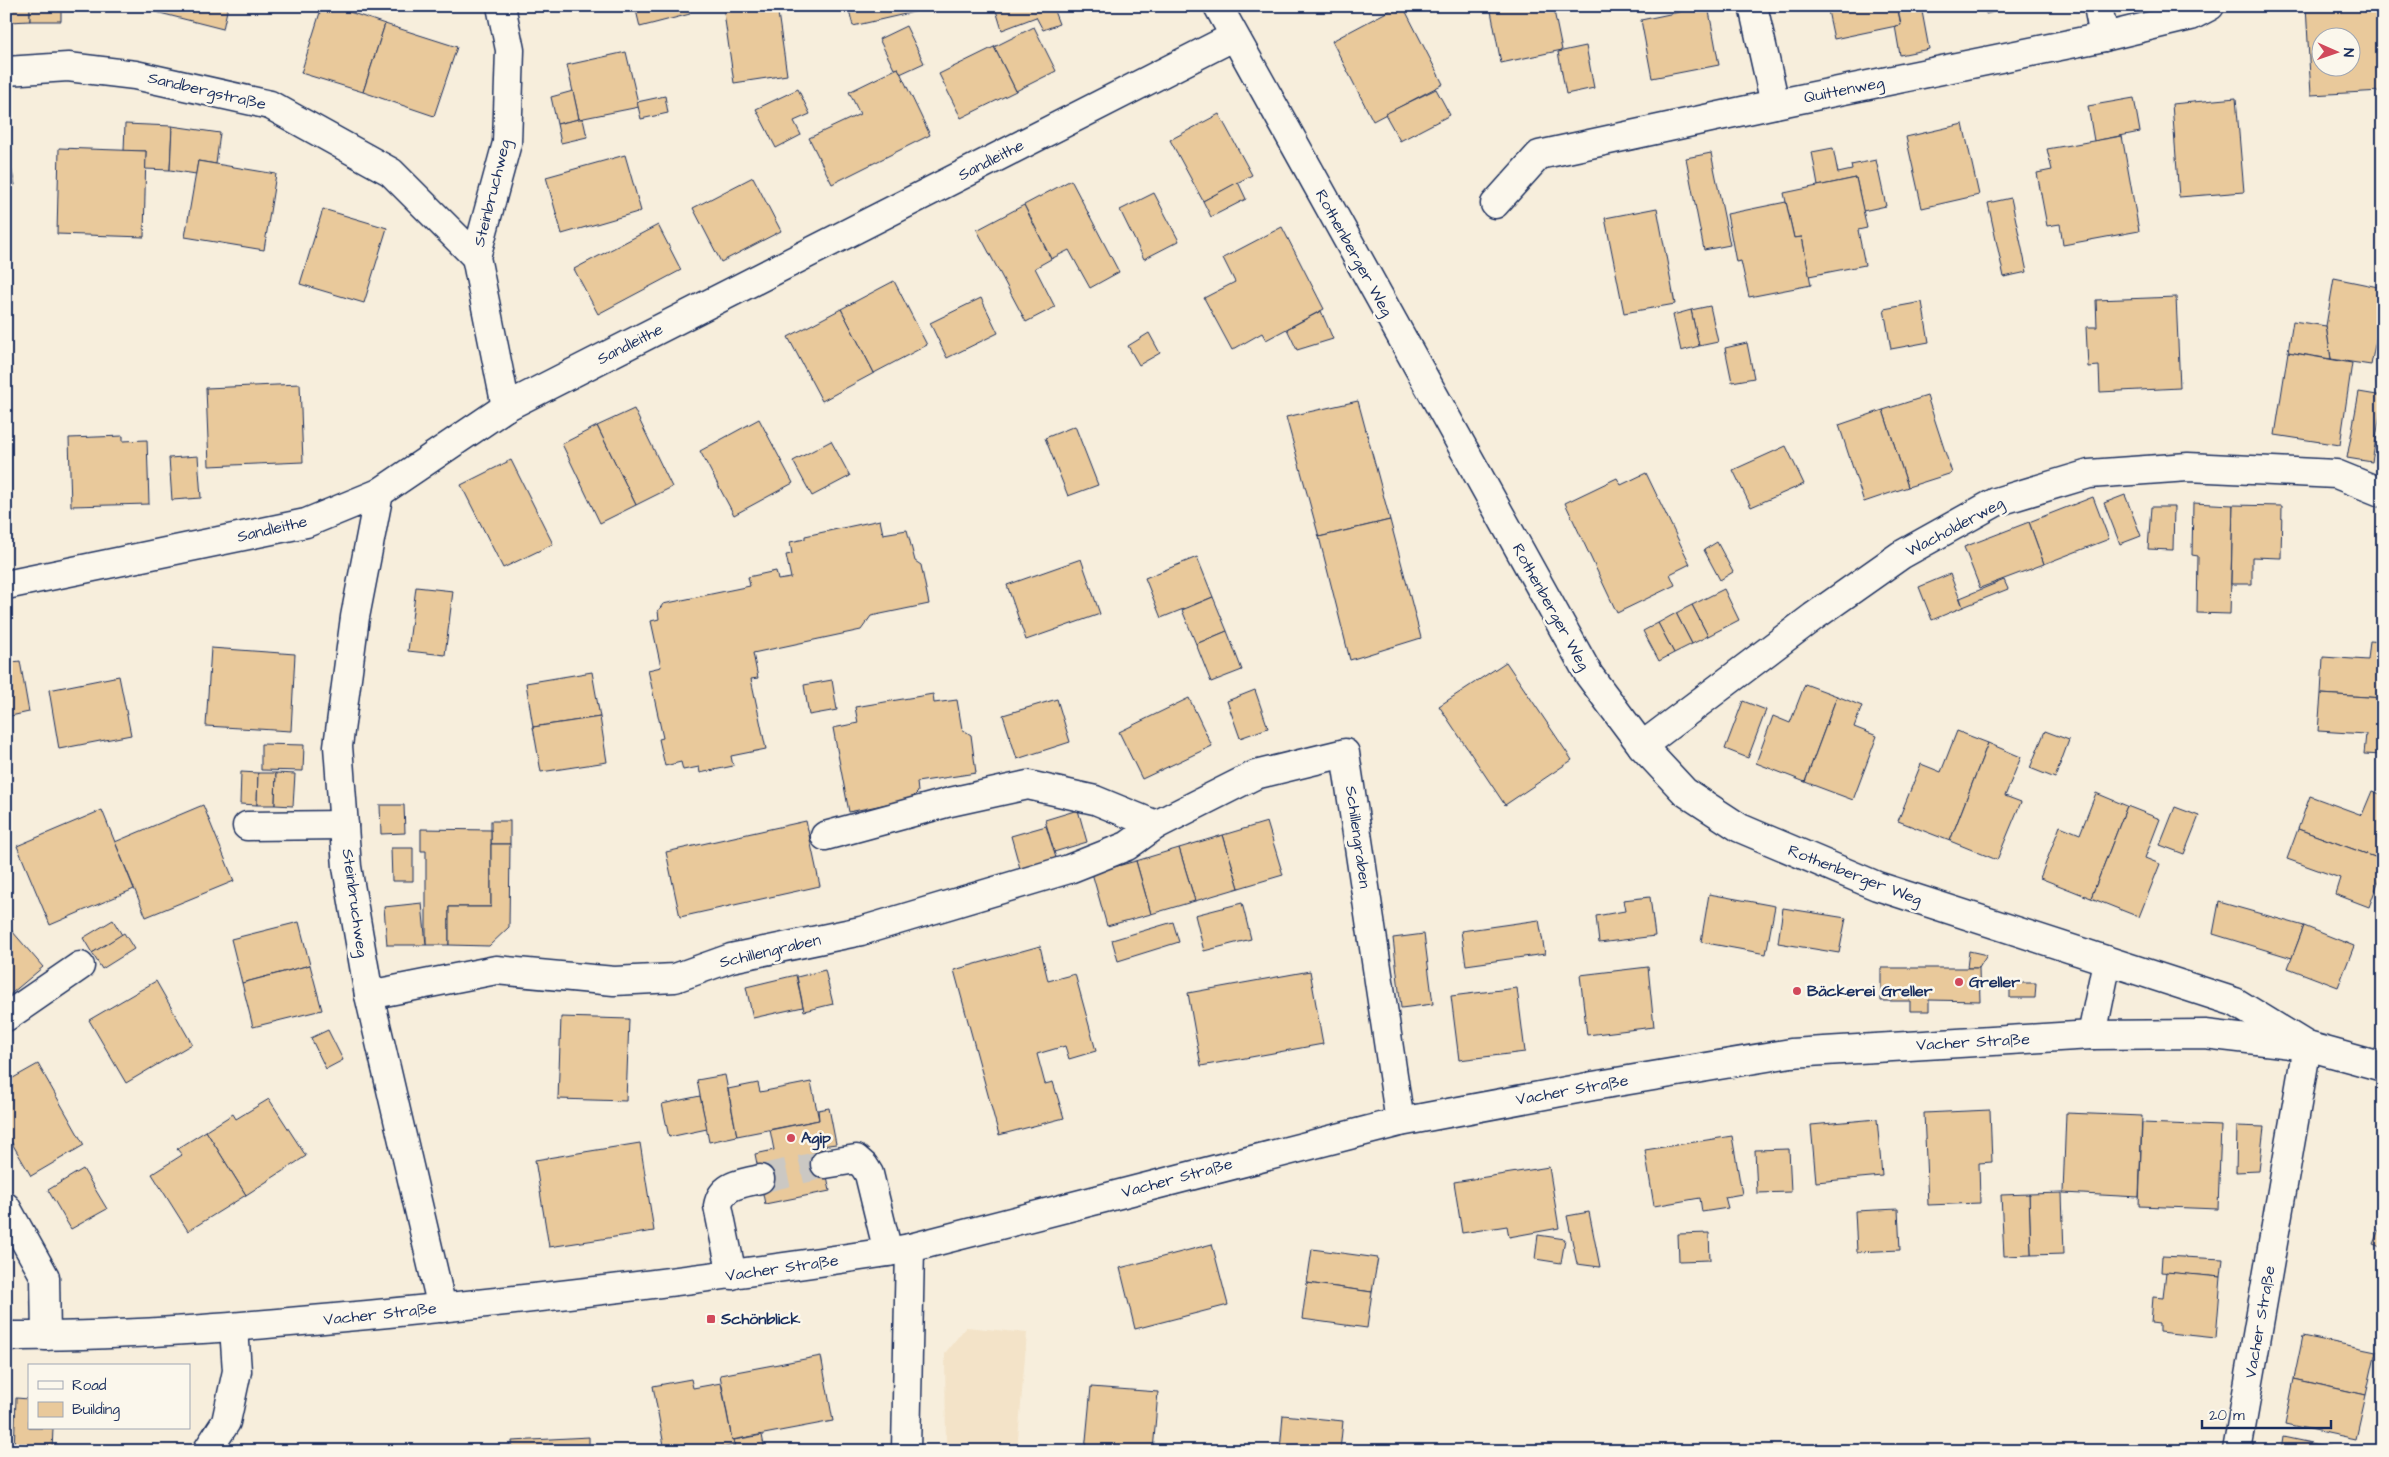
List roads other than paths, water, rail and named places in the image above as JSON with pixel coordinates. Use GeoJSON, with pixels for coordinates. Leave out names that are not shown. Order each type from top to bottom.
{"type":"FeatureCollection","features":[{"type":"Feature","properties":{"kind":"street","name":"Steinbruchweg"},"geometry":{"type":"LineString","coordinates":[[501,6],[510,50],[507,143],[476,257],[506,407]]}},
{"type":"Feature","properties":{"kind":"street","name":"Rothenberger Weg"},"geometry":{"type":"LineString","coordinates":[[1218,6],[1233,37],[1589,675],[1642,746],[1685,792],[1740,828],[1877,886],[2235,1002],[2307,1046]]}},
{"type":"Feature","properties":{"kind":"street"},"geometry":{"type":"LineString","coordinates":[[1753,6],[1775,104]]}},
{"type":"Feature","properties":{"kind":"street"},"geometry":{"type":"LineString","coordinates":[[2098,6],[2104,37]]}},
{"type":"Feature","properties":{"kind":"street","name":"Quittenweg"},"geometry":{"type":"LineString","coordinates":[[1495,204],[1539,155],[1775,104],[2104,37],[2191,16],[2210,6]]}},
{"type":"Feature","properties":{"kind":"street","name":"Sandleithe"},"geometry":{"type":"LineString","coordinates":[[6,586],[306,522],[379,492],[506,407],[1233,37]]}},
{"type":"Feature","properties":{"kind":"street","name":"Sandbergstraße"},"geometry":{"type":"LineString","coordinates":[[6,71],[68,67],[135,75],[270,105],[392,172],[476,257]]}},
{"type":"Feature","properties":{"kind":"street","name":"Wacholderweg"},"geometry":{"type":"LineString","coordinates":[[1642,746],[1813,617],[1901,555],[1996,502],[2090,474],[2188,466],[2336,474],[2383,493]]}},
{"type":"Feature","properties":{"kind":"street","name":"Steinbruchweg"},"geometry":{"type":"LineString","coordinates":[[379,492],[354,617],[338,746],[347,867],[369,995],[442,1308]]}},
{"type":"Feature","properties":{"kind":"street","name":"Schillengraben"},"geometry":{"type":"LineString","coordinates":[[369,995],[496,970],[614,981],[675,978],[731,958],[861,931],[1069,869],[1127,846],[1156,825],[1255,775],[1345,754],[1400,1122]]}},
{"type":"Feature","properties":{"kind":"street"},"geometry":{"type":"LineString","coordinates":[[825,836],[950,802],[1028,785],[1095,800],[1156,825]]}},
{"type":"Feature","properties":{"kind":"street"},"geometry":{"type":"LineString","coordinates":[[247,826],[344,825]]}},
{"type":"Feature","properties":{"kind":"street"},"geometry":{"type":"LineString","coordinates":[[2092,1035],[2107,961]]}},
{"type":"Feature","properties":{"kind":"street"},"geometry":{"type":"LineString","coordinates":[[6,1017],[80,966]]}},
{"type":"Feature","properties":{"kind":"street","name":"Vacher Straße"},"geometry":{"type":"LineString","coordinates":[[6,1336],[234,1328],[442,1308],[732,1275],[899,1250],[1400,1122],[1593,1086],[1791,1053],[2092,1035],[2205,1034],[2307,1046],[2383,1067]]}},
{"type":"Feature","properties":{"kind":"street","name":"Vacher Straße"},"geometry":{"type":"LineString","coordinates":[[2237,1451],[2307,1046]]}},
{"type":"Feature","properties":{"kind":"street"},"geometry":{"type":"LineString","coordinates":[[825,1164],[847,1158],[856,1159],[864,1166],[869,1174],[899,1250],[906,1451]]}},
{"type":"Feature","properties":{"kind":"street"},"geometry":{"type":"LineString","coordinates":[[732,1275],[718,1206],[720,1198],[725,1190],[733,1186],[760,1179]]}},
{"type":"Feature","properties":{"kind":"street"},"geometry":{"type":"LineString","coordinates":[[6,1207],[45,1277],[46,1336]]}},
{"type":"Feature","properties":{"kind":"street"},"geometry":{"type":"LineString","coordinates":[[207,1451],[226,1422],[237,1371],[234,1328]]}},
{"type":"Feature","properties":{"kind":"tunnel"},"geometry":{"type":"LineString","coordinates":[[760,1179],[825,1164]]}},
{"type":"Feature","properties":{"kind":"place","name":"Greller"},"geometry":{"type":"Point","coordinates":[1959,982]}},
{"type":"Feature","properties":{"kind":"place","name":"Bäckerei Greller"},"geometry":{"type":"Point","coordinates":[1797,991]}},
{"type":"Feature","properties":{"kind":"place","name":"Agip"},"geometry":{"type":"Point","coordinates":[791,1138]}},
{"type":"Feature","properties":{"kind":"place","name":"Schönblick"},"geometry":{"type":"Point","coordinates":[711,1319]}}]}
